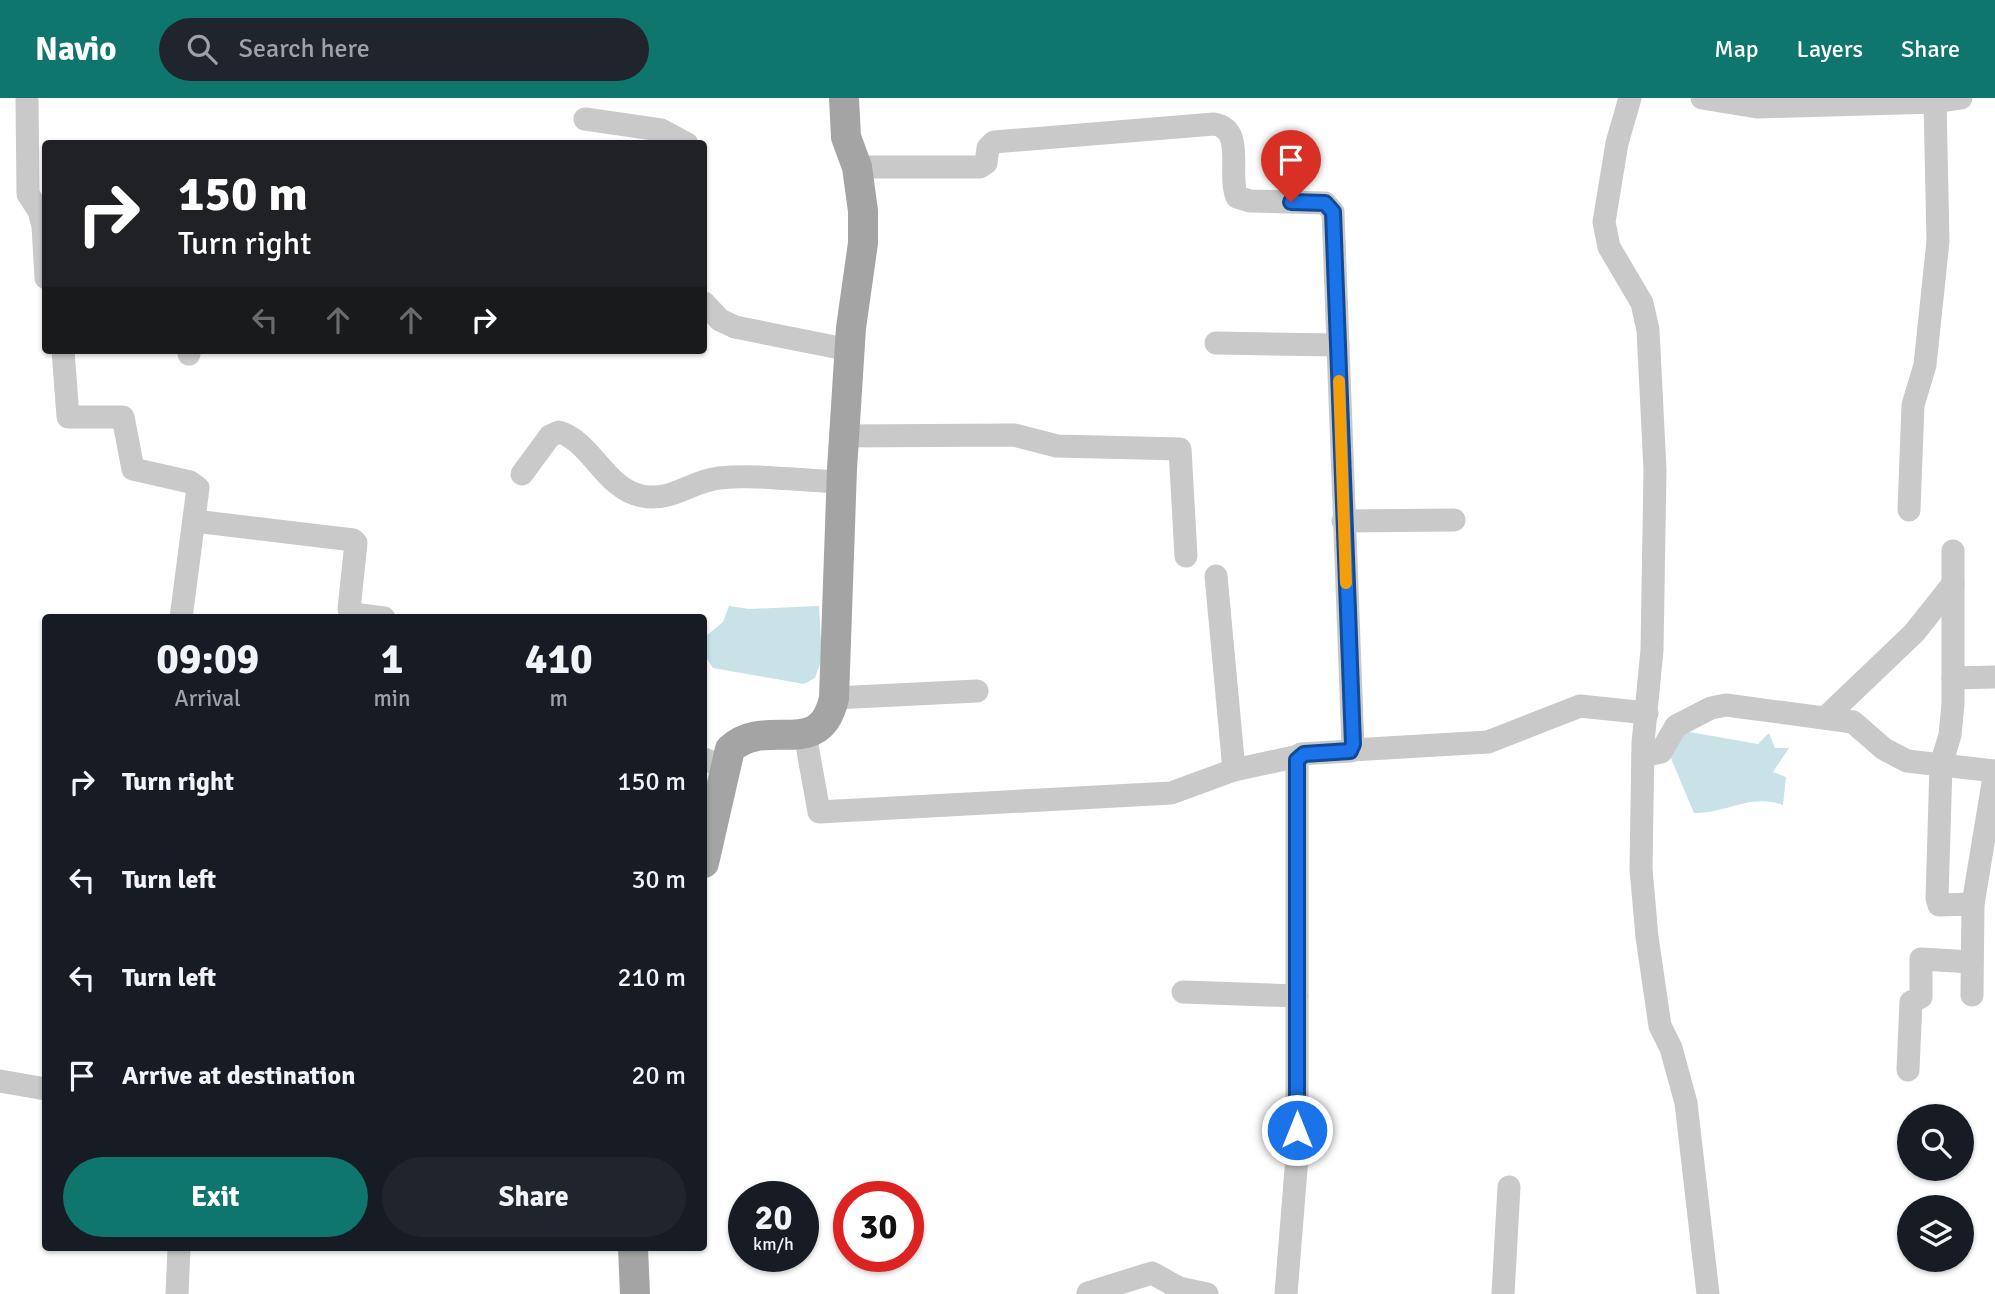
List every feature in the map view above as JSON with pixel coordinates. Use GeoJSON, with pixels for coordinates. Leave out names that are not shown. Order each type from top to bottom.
{"type":"FeatureCollection","features":[{"type":"Feature","properties":{"kind":"main road"},"geometry":{"type":"LineString","coordinates":[[707,833],[714,763],[744,740],[768,735],[805,734],[819,729],[826,722],[834,698],[844,436],[850,350],[863,243],[863,211],[857,167],[846,136],[844,98]]}},
{"type":"Feature","properties":{"kind":"main road"},"geometry":{"type":"LineString","coordinates":[[633,1251],[635,1294]]}},
{"type":"Feature","properties":{"kind":"street"},"geometry":{"type":"LineString","coordinates":[[27,98],[28,194],[42,211]]}},
{"type":"Feature","properties":{"kind":"street"},"geometry":{"type":"LineString","coordinates":[[1630,98],[1617,143],[1604,222],[1609,247],[1642,303],[1648,330],[1656,470],[1652,650],[1643,756],[1641,869],[1647,937],[1661,1026],[1671,1048],[1686,1103],[1708,1294]]}},
{"type":"Feature","properties":{"kind":"street"},"geometry":{"type":"LineString","coordinates":[[1702,98],[1757,107],[1935,102],[1961,98]]}},
{"type":"Feature","properties":{"kind":"street"},"geometry":{"type":"LineString","coordinates":[[1909,510],[1913,405],[1925,365],[1938,242],[1935,102]]}},
{"type":"Feature","properties":{"kind":"street"},"geometry":{"type":"LineString","coordinates":[[585,119],[661,130],[680,140]]}},
{"type":"Feature","properties":{"kind":"street"},"geometry":{"type":"LineString","coordinates":[[857,167],[980,167],[986,163],[989,145],[1001,141],[1202,124],[1225,127],[1232,136],[1237,197],[1250,201],[1325,203],[1330,206],[1333,221],[1352,750]]}},
{"type":"Feature","properties":{"kind":"street"},"geometry":{"type":"LineString","coordinates":[[707,306],[720,320],[735,327],[850,350]]}},
{"type":"Feature","properties":{"kind":"street"},"geometry":{"type":"LineString","coordinates":[[1216,343],[1338,345]]}},
{"type":"Feature","properties":{"kind":"street"},"geometry":{"type":"LineString","coordinates":[[63,354],[68,417],[122,417],[132,469],[196,486],[182,614]]}},
{"type":"Feature","properties":{"kind":"street"},"geometry":{"type":"LineString","coordinates":[[522,474],[550,436],[559,432],[568,435],[613,481],[642,496],[676,495],[720,478],[842,482]]}},
{"type":"Feature","properties":{"kind":"street"},"geometry":{"type":"LineString","coordinates":[[844,436],[1014,435],[1056,446],[1180,449],[1186,556]]}},
{"type":"Feature","properties":{"kind":"street"},"geometry":{"type":"LineString","coordinates":[[1343,521],[1454,520]]}},
{"type":"Feature","properties":{"kind":"street"},"geometry":{"type":"LineString","coordinates":[[194,521],[353,541],[356,543],[349,609],[353,614]]}},
{"type":"Feature","properties":{"kind":"street"},"geometry":{"type":"LineString","coordinates":[[1953,551],[1953,678],[1950,735],[1941,765],[1938,902],[1944,905],[1973,904]]}},
{"type":"Feature","properties":{"kind":"street"},"geometry":{"type":"LineString","coordinates":[[1216,576],[1234,770]]}},
{"type":"Feature","properties":{"kind":"street"},"geometry":{"type":"LineString","coordinates":[[1825,718],[1914,633],[1953,584]]}},
{"type":"Feature","properties":{"kind":"street"},"geometry":{"type":"LineString","coordinates":[[1953,678],[1995,677]]}},
{"type":"Feature","properties":{"kind":"street"},"geometry":{"type":"LineString","coordinates":[[834,698],[977,691]]}},
{"type":"Feature","properties":{"kind":"street"},"geometry":{"type":"LineString","coordinates":[[1643,756],[1661,752],[1676,726],[1719,705],[1857,724],[1884,748],[1907,761],[1995,771],[1973,904],[1972,995]]}},
{"type":"Feature","properties":{"kind":"street"},"geometry":{"type":"LineString","coordinates":[[805,734],[820,812],[1171,793],[1234,770],[1298,756],[1488,742],[1580,706],[1647,713]]}},
{"type":"Feature","properties":{"kind":"street"},"geometry":{"type":"LineString","coordinates":[[1286,1294],[1297,1157],[1298,756]]}},
{"type":"Feature","properties":{"kind":"street"},"geometry":{"type":"LineString","coordinates":[[1908,1070],[1911,1002],[1922,998],[1920,959],[1972,962]]}},
{"type":"Feature","properties":{"kind":"street"},"geometry":{"type":"LineString","coordinates":[[1183,992],[1297,996]]}},
{"type":"Feature","properties":{"kind":"street"},"geometry":{"type":"LineString","coordinates":[[0,1081],[42,1088]]}},
{"type":"Feature","properties":{"kind":"street"},"geometry":{"type":"LineString","coordinates":[[1503,1294],[1509,1187]]}},
{"type":"Feature","properties":{"kind":"street"},"geometry":{"type":"LineString","coordinates":[[177,1294],[179,1251]]}},
{"type":"Feature","properties":{"kind":"street"},"geometry":{"type":"LineString","coordinates":[[1088,1293],[1152,1273],[1179,1288],[1207,1294]]}},
{"type":"Feature","properties":{"kind":"water"},"geometry":{"type":"Polygon","coordinates":[[[729,606],[749,609],[819,606],[822,658],[815,678],[804,684],[713,668],[707,659],[707,635],[723,622],[729,606]]]}},
{"type":"Feature","properties":{"kind":"water"},"geometry":{"type":"Polygon","coordinates":[[[1678,730],[1758,744],[1769,733],[1775,748],[1789,748],[1773,772],[1786,777],[1783,805],[1760,801],[1694,813],[1670,756],[1678,730]]]}},
{"type":"Feature","properties":{"kind":"slow traffic"},"geometry":{"type":"LineString","coordinates":[[1339,381],[1346,583]]}},
{"type":"Feature","properties":{"kind":"route"},"geometry":{"type":"LineString","coordinates":[[1291,202],[1325,203],[1333,212],[1353,744],[1350,751],[1304,754],[1298,756],[1297,760],[1297,1130]]}}]}
